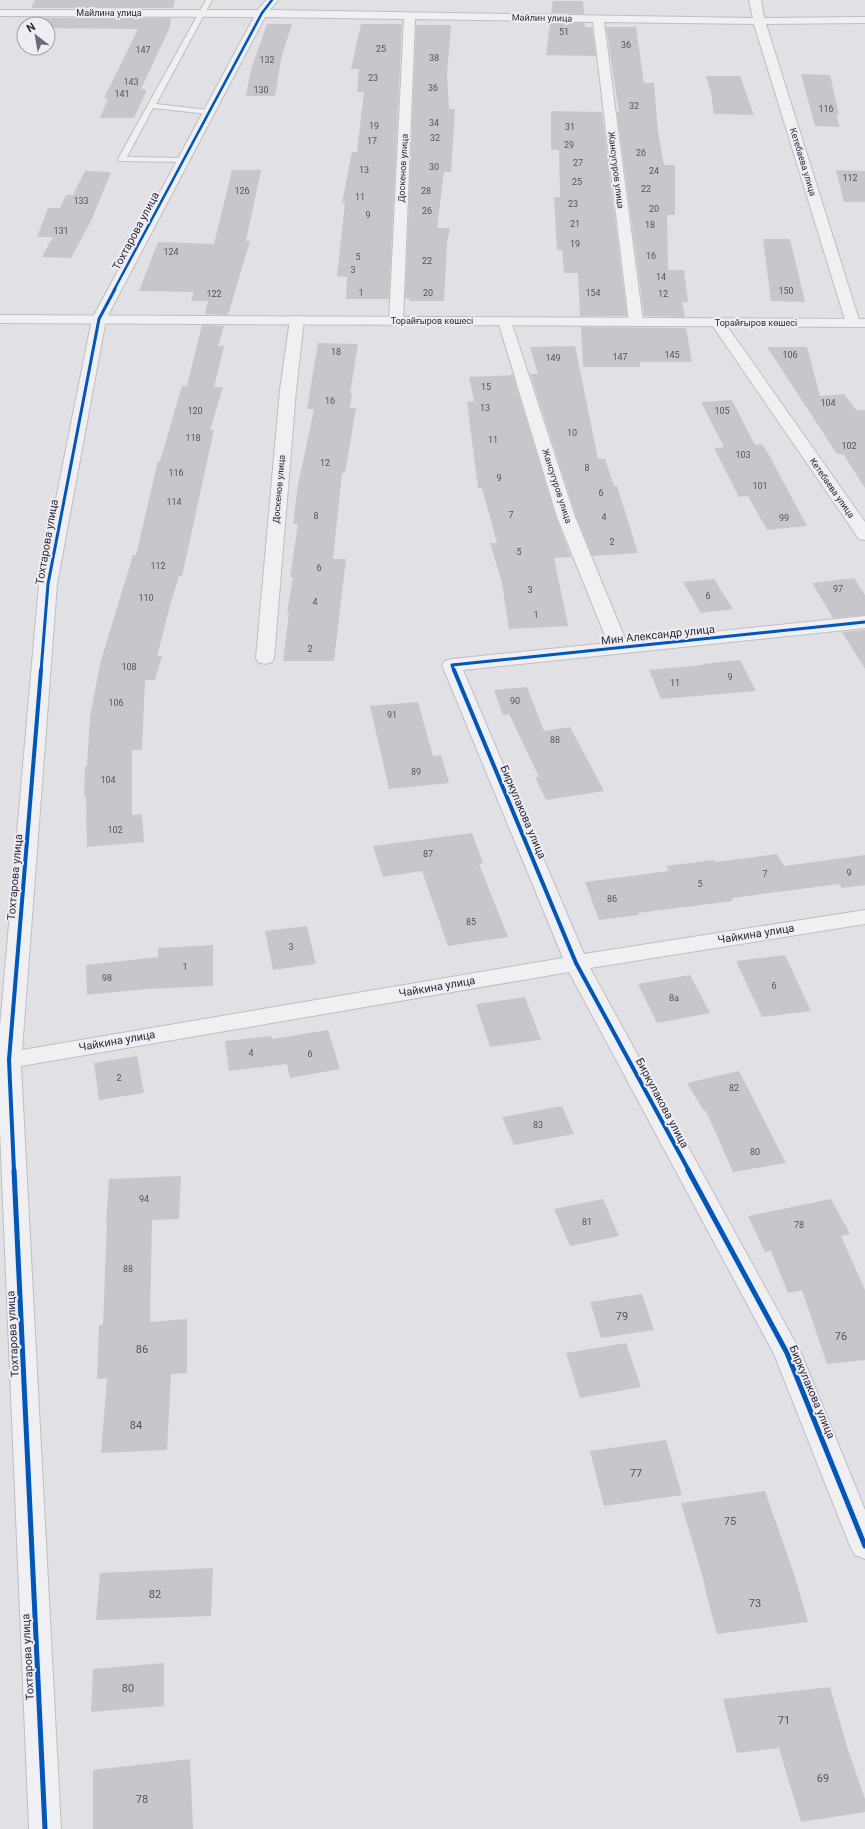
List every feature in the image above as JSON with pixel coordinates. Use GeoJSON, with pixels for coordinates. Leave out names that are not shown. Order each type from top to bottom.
{"type":"FeatureCollection","features":[{"type":"Feature","properties":{"kind":"street","name":"Кетебаева улица"},"geometry":{"type":"LineString","coordinates":[[755,0],[759,21],[859,323]]}},
{"type":"Feature","properties":{"kind":"street","name":"Майлин улица"},"geometry":{"type":"LineString","coordinates":[[218,13],[267,7],[410,16],[759,21],[865,20]]}},
{"type":"Feature","properties":{"kind":"street","name":"Тохтарова улица"},"geometry":{"type":"LineString","coordinates":[[45,1829],[9,1060],[48,584],[99,319],[208,112],[267,7]]}},
{"type":"Feature","properties":{"kind":"street","name":"Майлина улица"},"geometry":{"type":"LineString","coordinates":[[0,13],[218,13]]}},
{"type":"Feature","properties":{"kind":"street","name":"Доскенов улица"},"geometry":{"type":"LineString","coordinates":[[396,321],[410,16]]}},
{"type":"Feature","properties":{"kind":"street","name":"Жансугуров улица"},"geometry":{"type":"LineString","coordinates":[[598,18],[636,322]]}},
{"type":"Feature","properties":{"kind":"street","name":"Торайғыров көшесі"},"geometry":{"type":"LineString","coordinates":[[0,319],[859,323]]}},
{"type":"Feature","properties":{"kind":"street","name":"Доскенов улица"},"geometry":{"type":"LineString","coordinates":[[265,658],[288,390],[297,320]]}},
{"type":"Feature","properties":{"kind":"street","name":"Жансугуров улица"},"geometry":{"type":"LineString","coordinates":[[505,321],[566,517],[619,648]]}},
{"type":"Feature","properties":{"kind":"street","name":"Кетебаева улица"},"geometry":{"type":"LineString","coordinates":[[717,322],[863,528]]}},
{"type":"Feature","properties":{"kind":"street","name":"Мин Александр улица"},"geometry":{"type":"LineString","coordinates":[[452,665],[865,622]]}},
{"type":"Feature","properties":{"kind":"street","name":"Биркулакова улица"},"geometry":{"type":"LineString","coordinates":[[452,665],[576,963],[787,1353],[865,1546]]}},
{"type":"Feature","properties":{"kind":"street","name":"Чайкина улица"},"geometry":{"type":"LineString","coordinates":[[9,1060],[576,963],[865,917]]}},
{"type":"Feature","properties":{"kind":"lane"},"geometry":{"type":"LineString","coordinates":[[183,160],[122,159],[209,0]]}},
{"type":"Feature","properties":{"kind":"lane"},"geometry":{"type":"LineString","coordinates":[[152,106],[208,112]]}},
{"type":"Feature","properties":{"kind":"building"},"geometry":{"type":"Polygon","coordinates":[[[35,0],[175,0],[173,8],[31,8],[35,0]]]}},
{"type":"Feature","properties":{"kind":"building"},"geometry":{"type":"Polygon","coordinates":[[[553,1],[583,1],[584,14],[551,13],[553,1]]]}},
{"type":"Feature","properties":{"kind":"building"},"geometry":{"type":"Polygon","coordinates":[[[56,18],[171,18],[170,27],[141,89],[147,90],[134,118],[100,118],[108,99],[104,98],[138,29],[56,28],[56,18]]]}},
{"type":"Feature","properties":{"kind":"building"},"geometry":{"type":"Polygon","coordinates":[[[550,23],[585,23],[585,27],[592,27],[596,56],[546,55],[550,23]]]}},
{"type":"Feature","properties":{"kind":"building"},"geometry":{"type":"Polygon","coordinates":[[[267,24],[292,24],[281,59],[275,96],[246,96],[251,69],[267,24]]]}},
{"type":"Feature","properties":{"kind":"building"},"geometry":{"type":"Polygon","coordinates":[[[361,24],[402,24],[389,299],[346,299],[347,277],[337,276],[345,203],[342,203],[352,152],[357,152],[364,92],[357,92],[359,69],[351,69],[361,24]]]}},
{"type":"Feature","properties":{"kind":"building"},"geometry":{"type":"Polygon","coordinates":[[[416,25],[451,25],[447,74],[449,109],[455,109],[451,172],[444,172],[437,228],[450,228],[447,243],[444,301],[409,301],[410,298],[405,299],[416,25]]]}},
{"type":"Feature","properties":{"kind":"building"},"geometry":{"type":"Polygon","coordinates":[[[606,27],[636,27],[644,83],[654,83],[658,132],[664,165],[675,165],[675,215],[667,215],[668,270],[684,270],[688,302],[682,302],[685,317],[644,316],[617,112],[619,112],[606,27]]]}},
{"type":"Feature","properties":{"kind":"building"},"geometry":{"type":"Polygon","coordinates":[[[801,74],[830,75],[839,115],[836,115],[840,127],[815,126],[801,74]]]}},
{"type":"Feature","properties":{"kind":"building"},"geometry":{"type":"Polygon","coordinates":[[[706,76],[740,76],[754,115],[714,114],[711,93],[706,76]]]}},
{"type":"Feature","properties":{"kind":"building"},"geometry":{"type":"Polygon","coordinates":[[[551,111],[602,112],[627,316],[580,316],[578,273],[564,273],[562,250],[557,250],[554,197],[560,197],[559,150],[551,150],[551,111]]]}},
{"type":"Feature","properties":{"kind":"building"},"geometry":{"type":"Polygon","coordinates":[[[232,170],[261,170],[246,241],[250,241],[228,315],[205,314],[208,301],[191,301],[194,292],[139,291],[158,242],[214,244],[232,170]]]}},
{"type":"Feature","properties":{"kind":"building"},"geometry":{"type":"Polygon","coordinates":[[[836,170],[865,171],[865,202],[844,202],[836,170]]]}},
{"type":"Feature","properties":{"kind":"building"},"geometry":{"type":"Polygon","coordinates":[[[85,171],[111,172],[91,221],[71,258],[42,257],[53,237],[37,237],[48,208],[60,208],[66,195],[73,195],[85,171]]]}},
{"type":"Feature","properties":{"kind":"building"},"geometry":{"type":"Polygon","coordinates":[[[763,239],[790,239],[805,302],[771,301],[763,239]]]}},
{"type":"Feature","properties":{"kind":"building"},"geometry":{"type":"Polygon","coordinates":[[[202,325],[224,326],[218,346],[224,346],[214,387],[223,387],[210,430],[214,430],[182,576],[179,576],[157,656],[162,656],[155,680],[145,680],[142,750],[132,750],[132,815],[142,814],[144,842],[87,847],[86,797],[84,797],[85,766],[87,766],[90,717],[100,664],[133,555],[136,555],[158,461],[160,461],[182,386],[187,386],[202,325]]]}},
{"type":"Feature","properties":{"kind":"building"},"geometry":{"type":"Polygon","coordinates":[[[581,327],[686,328],[692,362],[640,362],[640,367],[583,367],[581,327]]]}},
{"type":"Feature","properties":{"kind":"building"},"geometry":{"type":"Polygon","coordinates":[[[318,343],[358,344],[350,393],[352,393],[350,408],[356,408],[345,473],[342,473],[333,559],[346,559],[334,661],[283,661],[289,613],[287,613],[293,577],[290,577],[298,524],[293,524],[298,485],[314,409],[307,409],[318,343]]]}},
{"type":"Feature","properties":{"kind":"building"},"geometry":{"type":"Polygon","coordinates":[[[575,346],[598,459],[605,459],[614,486],[617,486],[638,553],[592,556],[576,516],[530,374],[538,374],[530,347],[575,346]]]}},
{"type":"Feature","properties":{"kind":"building"},"geometry":{"type":"Polygon","coordinates":[[[767,347],[807,347],[820,396],[844,394],[856,410],[865,410],[865,488],[843,454],[837,454],[767,347]]]}},
{"type":"Feature","properties":{"kind":"building"},"geometry":{"type":"Polygon","coordinates":[[[513,375],[556,517],[571,557],[554,558],[568,626],[509,629],[502,583],[490,543],[497,543],[482,488],[478,488],[467,402],[474,401],[469,377],[513,375]]]}},
{"type":"Feature","properties":{"kind":"building"},"geometry":{"type":"Polygon","coordinates":[[[732,400],[755,445],[762,444],[769,455],[807,526],[767,530],[748,496],[739,497],[714,448],[724,447],[701,402],[732,400]]]}},
{"type":"Feature","properties":{"kind":"building"},"geometry":{"type":"Polygon","coordinates":[[[854,578],[865,595],[865,615],[833,618],[812,583],[854,578]]]}},
{"type":"Feature","properties":{"kind":"building"},"geometry":{"type":"Polygon","coordinates":[[[714,579],[733,609],[701,613],[683,582],[714,579]]]}},
{"type":"Feature","properties":{"kind":"building"},"geometry":{"type":"Polygon","coordinates":[[[865,630],[865,669],[842,632],[865,630]]]}},
{"type":"Feature","properties":{"kind":"building"},"geometry":{"type":"Polygon","coordinates":[[[740,660],[756,691],[661,699],[649,670],[704,665],[703,664],[740,660]]]}},
{"type":"Feature","properties":{"kind":"building"},"geometry":{"type":"Polygon","coordinates":[[[527,687],[544,731],[570,727],[604,791],[546,800],[535,777],[539,777],[509,714],[503,715],[494,690],[527,687]]]}},
{"type":"Feature","properties":{"kind":"building"},"geometry":{"type":"Polygon","coordinates":[[[418,702],[433,756],[441,755],[449,783],[389,789],[370,706],[418,702]]]}},
{"type":"Feature","properties":{"kind":"building"},"geometry":{"type":"Polygon","coordinates":[[[472,833],[483,863],[479,864],[508,937],[448,946],[422,871],[383,877],[373,846],[472,833]]]}},
{"type":"Feature","properties":{"kind":"building"},"geometry":{"type":"Polygon","coordinates":[[[777,854],[784,866],[865,855],[865,885],[842,888],[839,884],[732,898],[733,901],[638,913],[639,915],[599,920],[585,882],[669,871],[666,866],[714,860],[715,862],[777,854]]]}},
{"type":"Feature","properties":{"kind":"building"},"geometry":{"type":"Polygon","coordinates":[[[307,926],[316,964],[273,970],[265,931],[307,926]]]}},
{"type":"Feature","properties":{"kind":"building"},"geometry":{"type":"Polygon","coordinates":[[[213,945],[213,986],[145,989],[87,995],[86,965],[158,957],[158,948],[213,945]]]}},
{"type":"Feature","properties":{"kind":"building"},"geometry":{"type":"Polygon","coordinates":[[[785,955],[811,1011],[762,1017],[736,961],[785,955]]]}},
{"type":"Feature","properties":{"kind":"building"},"geometry":{"type":"Polygon","coordinates":[[[690,975],[710,1013],[657,1023],[638,984],[690,975]]]}},
{"type":"Feature","properties":{"kind":"building"},"geometry":{"type":"Polygon","coordinates":[[[525,997],[541,1040],[490,1047],[476,1004],[525,997]]]}},
{"type":"Feature","properties":{"kind":"building"},"geometry":{"type":"Polygon","coordinates":[[[328,1030],[340,1069],[290,1078],[287,1064],[229,1071],[225,1041],[271,1036],[272,1039],[328,1030]]]}},
{"type":"Feature","properties":{"kind":"building"},"geometry":{"type":"Polygon","coordinates":[[[137,1056],[144,1093],[99,1100],[94,1063],[137,1056]]]}},
{"type":"Feature","properties":{"kind":"building"},"geometry":{"type":"Polygon","coordinates":[[[739,1071],[786,1163],[733,1172],[706,1111],[704,1111],[687,1083],[739,1071]]]}},
{"type":"Feature","properties":{"kind":"building"},"geometry":{"type":"Polygon","coordinates":[[[562,1106],[574,1134],[514,1145],[502,1117],[562,1106]]]}},
{"type":"Feature","properties":{"kind":"building"},"geometry":{"type":"Polygon","coordinates":[[[181,1176],[179,1219],[152,1220],[150,1322],[187,1319],[187,1373],[171,1374],[167,1450],[101,1453],[107,1378],[97,1379],[99,1325],[103,1325],[106,1222],[109,1179],[181,1176]]]}},
{"type":"Feature","properties":{"kind":"building"},"geometry":{"type":"Polygon","coordinates":[[[603,1199],[619,1236],[570,1246],[554,1209],[603,1199]]]}},
{"type":"Feature","properties":{"kind":"building"},"geometry":{"type":"Polygon","coordinates":[[[831,1199],[850,1234],[841,1236],[865,1290],[865,1360],[827,1364],[802,1290],[788,1293],[771,1251],[765,1252],[748,1216],[831,1199]]]}},
{"type":"Feature","properties":{"kind":"building"},"geometry":{"type":"Polygon","coordinates":[[[642,1294],[654,1330],[601,1338],[590,1302],[642,1294]]]}},
{"type":"Feature","properties":{"kind":"building"},"geometry":{"type":"Polygon","coordinates":[[[626,1343],[641,1387],[580,1398],[566,1353],[626,1343]]]}},
{"type":"Feature","properties":{"kind":"building"},"geometry":{"type":"Polygon","coordinates":[[[666,1440],[682,1495],[604,1506],[590,1451],[666,1440]]]}},
{"type":"Feature","properties":{"kind":"building"},"geometry":{"type":"Polygon","coordinates":[[[765,1491],[794,1574],[808,1622],[717,1634],[705,1585],[681,1503],[765,1491]]]}},
{"type":"Feature","properties":{"kind":"building"},"geometry":{"type":"Polygon","coordinates":[[[213,1568],[211,1616],[96,1620],[100,1573],[213,1568]]]}},
{"type":"Feature","properties":{"kind":"building"},"geometry":{"type":"Polygon","coordinates":[[[164,1663],[164,1706],[91,1712],[93,1669],[164,1663]]]}},
{"type":"Feature","properties":{"kind":"building"},"geometry":{"type":"Polygon","coordinates":[[[830,1687],[847,1747],[865,1799],[865,1812],[801,1822],[779,1748],[737,1753],[723,1699],[830,1687]]]}},
{"type":"Feature","properties":{"kind":"building"},"geometry":{"type":"Polygon","coordinates":[[[190,1759],[193,1829],[93,1829],[93,1770],[190,1759]]]}},
{"type":"Feature","properties":{"kind":"cycle path"},"geometry":{"type":"LineString","coordinates":[[45,1829],[9,1060],[48,584],[99,319],[262,13],[272,0]]}},
{"type":"Feature","properties":{"kind":"cycle path"},"geometry":{"type":"LineString","coordinates":[[865,622],[452,665],[576,963],[787,1353],[865,1546]]}}]}
